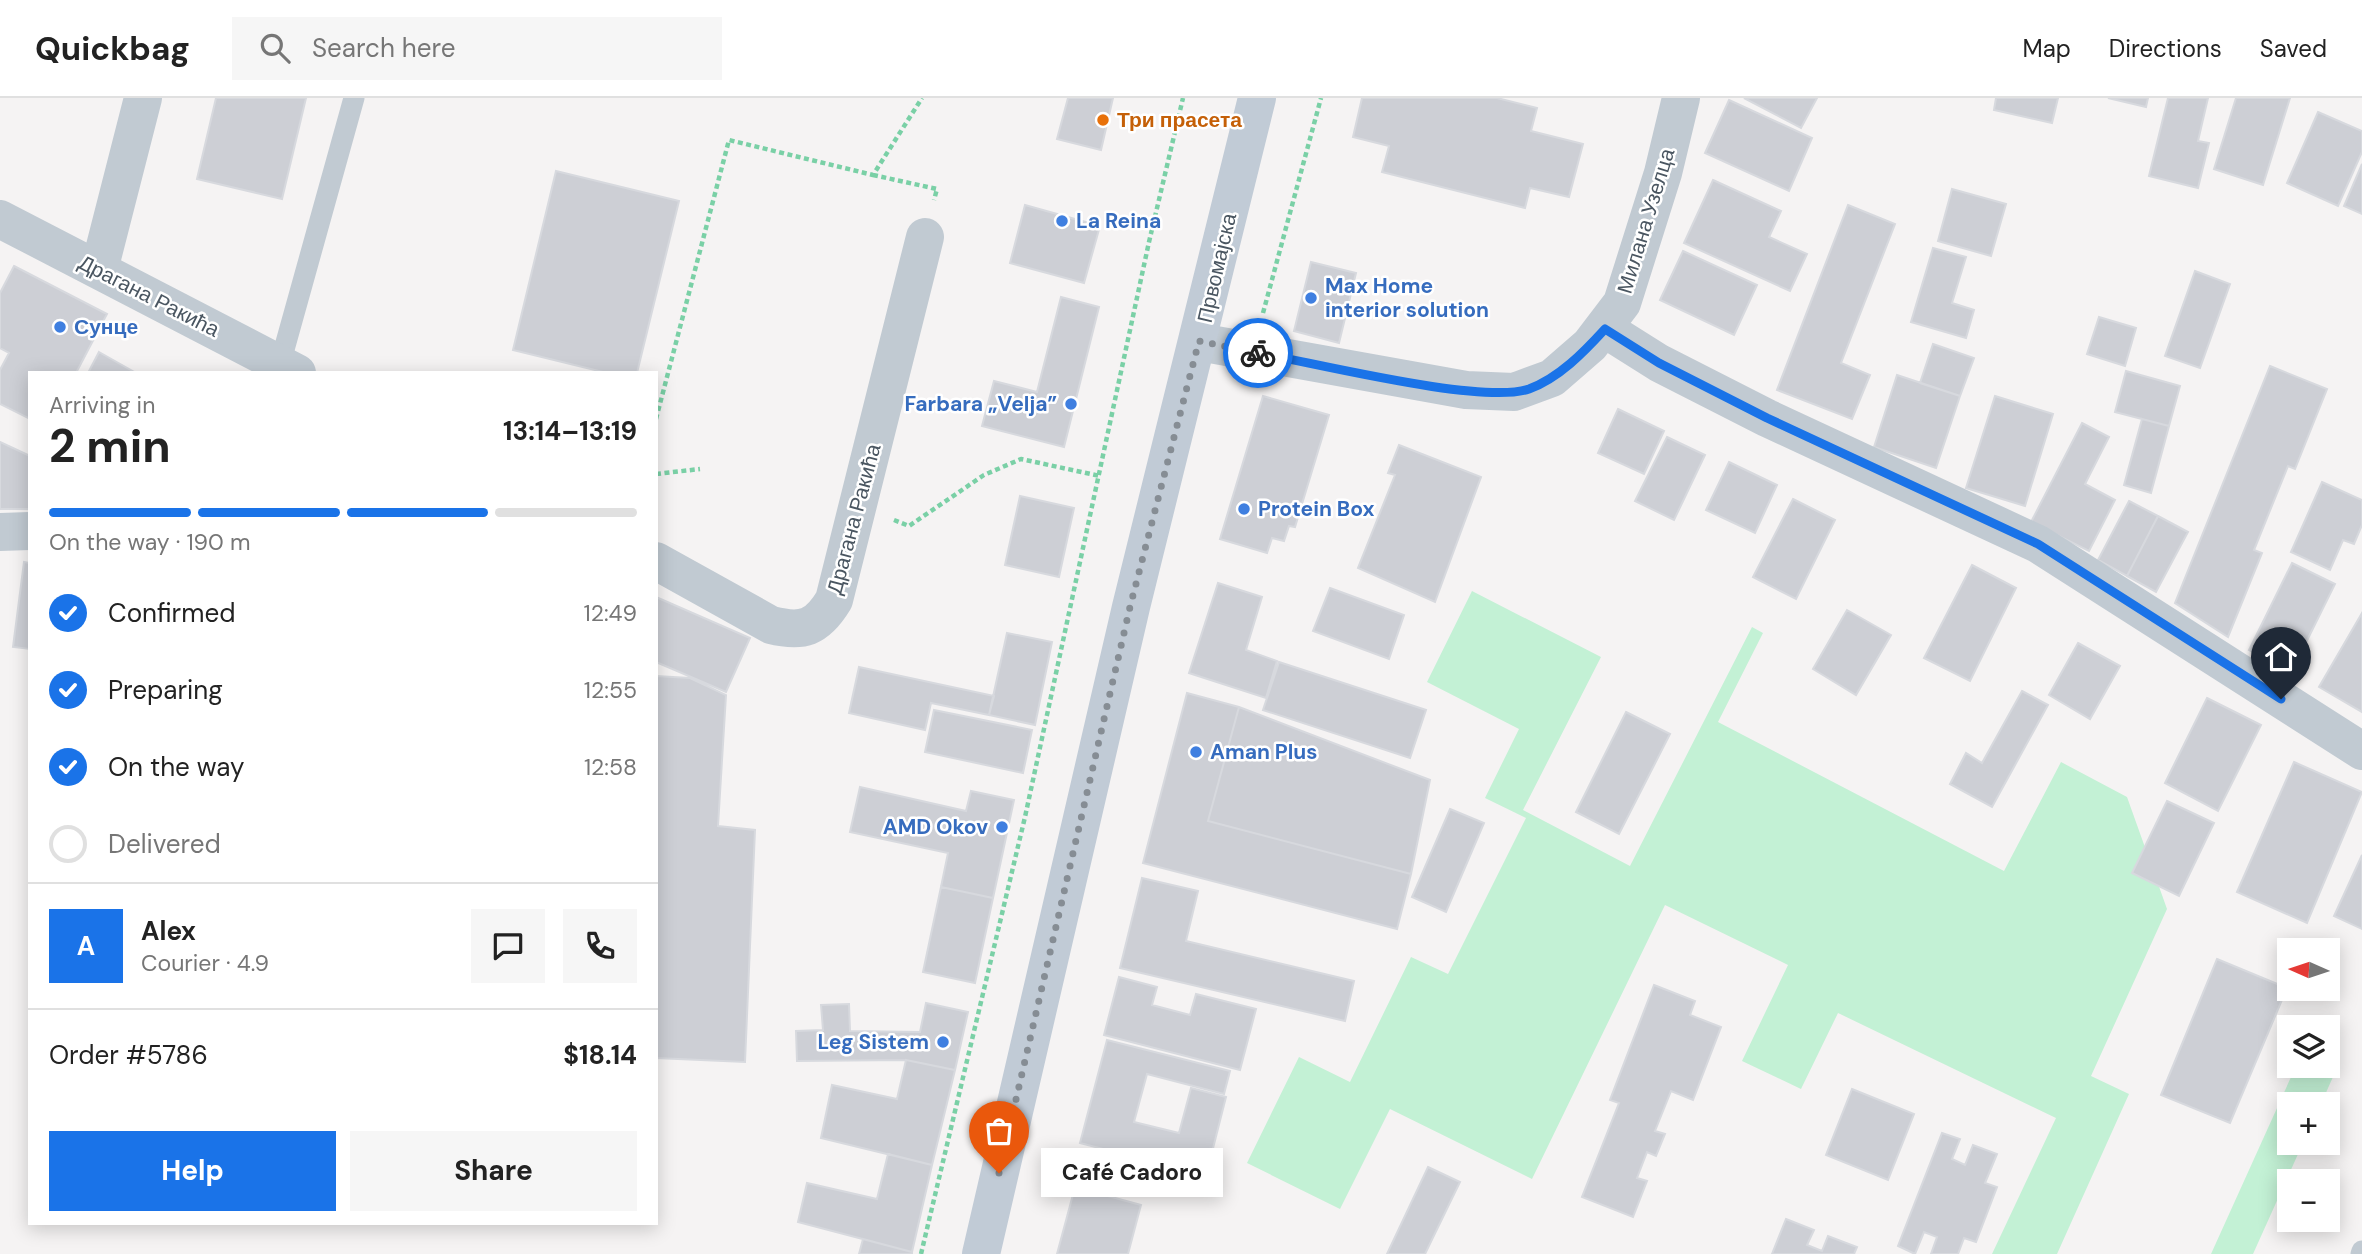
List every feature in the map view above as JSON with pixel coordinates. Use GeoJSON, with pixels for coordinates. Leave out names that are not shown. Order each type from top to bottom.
{"type":"FeatureCollection","features":[{"type":"Feature","properties":{"kind":"main road","name":"Првомајска"},"geometry":{"type":"LineString","coordinates":[[981,1254],[1130,607],[1199,341],[1257,98]]}},
{"type":"Feature","properties":{"kind":"street"},"geometry":{"type":"LineString","coordinates":[[99,270],[143,98]]}},
{"type":"Feature","properties":{"kind":"street","name":"Милана Узелца"},"geometry":{"type":"LineString","coordinates":[[1199,341],[1466,390],[1514,392],[1552,378],[1605,329],[1632,280],[1664,173],[1681,98]]}},
{"type":"Feature","properties":{"kind":"street","name":"Драгана Ракића"},"geometry":{"type":"LineString","coordinates":[[0,219],[289,368]]}},
{"type":"Feature","properties":{"kind":"street","name":"Драгана Ракића"},"geometry":{"type":"LineString","coordinates":[[658,562],[771,625],[790,630],[806,627],[823,619],[834,600],[925,237]]}},
{"type":"Feature","properties":{"kind":"street"},"geometry":{"type":"LineString","coordinates":[[1605,329],[1659,363],[1755,412],[2038,544],[2362,751]]}},
{"type":"Feature","properties":{"kind":"street"},"geometry":{"type":"LineString","coordinates":[[0,532],[28,531]]}},
{"type":"Feature","properties":{"kind":"lane"},"geometry":{"type":"LineString","coordinates":[[289,368],[354,98]]}},
{"type":"Feature","properties":{"kind":"path"},"geometry":{"type":"LineString","coordinates":[[873,175],[922,98]]}},
{"type":"Feature","properties":{"kind":"path"},"geometry":{"type":"LineString","coordinates":[[921,1254],[1028,804],[1149,242],[1183,98]]}},
{"type":"Feature","properties":{"kind":"path"},"geometry":{"type":"LineString","coordinates":[[1253,352],[1321,98]]}},
{"type":"Feature","properties":{"kind":"path"},"geometry":{"type":"LineString","coordinates":[[658,411],[729,140],[937,189]]}},
{"type":"Feature","properties":{"kind":"path"},"geometry":{"type":"LineString","coordinates":[[858,504],[909,526],[984,475],[1021,459],[1100,476]]}},
{"type":"Feature","properties":{"kind":"path"},"geometry":{"type":"LineString","coordinates":[[658,474],[700,469]]}},
{"type":"Feature","properties":{"kind":"green space"},"geometry":{"type":"Polygon","coordinates":[[[1472,591],[1601,657],[1523,810],[1630,866],[1752,627],[1763,633],[1718,722],[2004,871],[2061,762],[2127,797],[2167,909],[2091,1076],[2129,1094],[2057,1254],[1992,1254],[2056,1118],[1838,1013],[1801,1089],[1742,1061],[1788,965],[1665,905],[1532,1179],[1390,1109],[1340,1209],[1247,1163],[1299,1057],[1350,1082],[1411,957],[1448,974],[1526,818],[1485,798],[1519,729],[1427,682],[1472,591]]]}},
{"type":"Feature","properties":{"kind":"green space"},"geometry":{"type":"Polygon","coordinates":[[[2291,1078],[2332,1078],[2326,1092],[2284,1092],[2291,1078]]]}},
{"type":"Feature","properties":{"kind":"green space"},"geometry":{"type":"Polygon","coordinates":[[[2277,1108],[2277,1155],[2298,1155],[2291,1169],[2277,1169],[2277,1201],[2253,1254],[2211,1254],[2277,1108]]]}},
{"type":"Feature","properties":{"kind":"building"},"geometry":{"type":"Polygon","coordinates":[[[216,98],[306,98],[282,199],[197,179],[216,98]]]}},
{"type":"Feature","properties":{"kind":"building"},"geometry":{"type":"Polygon","coordinates":[[[1068,98],[1113,98],[1101,150],[1057,139],[1068,98]]]}},
{"type":"Feature","properties":{"kind":"building"},"geometry":{"type":"Polygon","coordinates":[[[1362,98],[1497,98],[1537,108],[1531,131],[1583,144],[1569,197],[1530,188],[1525,208],[1382,172],[1389,146],[1353,137],[1362,98]]]}},
{"type":"Feature","properties":{"kind":"building"},"geometry":{"type":"Polygon","coordinates":[[[1744,98],[1817,98],[1801,128],[1744,98]]]}},
{"type":"Feature","properties":{"kind":"building"},"geometry":{"type":"Polygon","coordinates":[[[1996,98],[2058,98],[2052,123],[1994,110],[1996,98]]]}},
{"type":"Feature","properties":{"kind":"building"},"geometry":{"type":"Polygon","coordinates":[[[2108,98],[2148,98],[2146,107],[2108,98]]]}},
{"type":"Feature","properties":{"kind":"building"},"geometry":{"type":"Polygon","coordinates":[[[2168,98],[2208,98],[2198,141],[2209,143],[2198,188],[2149,176],[2168,98]]]}},
{"type":"Feature","properties":{"kind":"building"},"geometry":{"type":"Polygon","coordinates":[[[2236,98],[2290,98],[2263,185],[2214,169],[2236,98]]]}},
{"type":"Feature","properties":{"kind":"building"},"geometry":{"type":"Polygon","coordinates":[[[1729,100],[1812,138],[1789,191],[1705,153],[1729,100]]]}},
{"type":"Feature","properties":{"kind":"building"},"geometry":{"type":"Polygon","coordinates":[[[2318,112],[2362,131],[2362,152],[2338,206],[2287,183],[2318,112]]]}},
{"type":"Feature","properties":{"kind":"building"},"geometry":{"type":"Polygon","coordinates":[[[2362,164],[2362,214],[2344,206],[2362,164]]]}},
{"type":"Feature","properties":{"kind":"building"},"geometry":{"type":"Polygon","coordinates":[[[556,171],[679,201],[637,371],[599,371],[513,350],[556,171]]]}},
{"type":"Feature","properties":{"kind":"building"},"geometry":{"type":"Polygon","coordinates":[[[1713,180],[1781,211],[1769,237],[1807,254],[1790,291],[1684,243],[1713,180]]]}},
{"type":"Feature","properties":{"kind":"building"},"geometry":{"type":"Polygon","coordinates":[[[1952,189],[2006,204],[1991,256],[1938,241],[1952,189]]]}},
{"type":"Feature","properties":{"kind":"building"},"geometry":{"type":"Polygon","coordinates":[[[1025,205],[1100,226],[1084,283],[1010,263],[1025,205]]]}},
{"type":"Feature","properties":{"kind":"building"},"geometry":{"type":"Polygon","coordinates":[[[1848,205],[1895,224],[1841,363],[1870,375],[1852,419],[1777,390],[1848,205]]]}},
{"type":"Feature","properties":{"kind":"building"},"geometry":{"type":"Polygon","coordinates":[[[1933,248],[1966,257],[1952,303],[1974,310],[1966,338],[1911,322],[1933,248]]]}},
{"type":"Feature","properties":{"kind":"building"},"geometry":{"type":"Polygon","coordinates":[[[1683,251],[1757,285],[1734,335],[1660,300],[1683,251]]]}},
{"type":"Feature","properties":{"kind":"building"},"geometry":{"type":"Polygon","coordinates":[[[1311,262],[1356,273],[1339,343],[1294,331],[1311,262]]]}},
{"type":"Feature","properties":{"kind":"building"},"geometry":{"type":"Polygon","coordinates":[[[14,266],[107,314],[77,371],[28,371],[28,418],[0,404],[0,370],[9,353],[0,348],[0,293],[14,266]]]}},
{"type":"Feature","properties":{"kind":"building"},"geometry":{"type":"Polygon","coordinates":[[[2195,271],[2230,284],[2200,368],[2165,356],[2195,271]]]}},
{"type":"Feature","properties":{"kind":"building"},"geometry":{"type":"Polygon","coordinates":[[[1061,297],[1099,307],[1064,447],[982,426],[994,381],[1037,392],[1061,297]]]}},
{"type":"Feature","properties":{"kind":"building"},"geometry":{"type":"Polygon","coordinates":[[[2099,317],[2136,328],[2125,366],[2087,354],[2099,317]]]}},
{"type":"Feature","properties":{"kind":"building"},"geometry":{"type":"Polygon","coordinates":[[[1933,344],[1974,358],[1960,396],[1920,383],[1933,344]]]}},
{"type":"Feature","properties":{"kind":"building"},"geometry":{"type":"Polygon","coordinates":[[[99,352],[132,371],[89,371],[99,352]]]}},
{"type":"Feature","properties":{"kind":"building"},"geometry":{"type":"Polygon","coordinates":[[[2270,366],[2327,389],[2295,469],[2288,466],[2254,550],[2262,553],[2228,637],[2175,603],[2270,366]]]}},
{"type":"Feature","properties":{"kind":"building"},"geometry":{"type":"Polygon","coordinates":[[[2126,371],[2180,386],[2169,426],[2115,412],[2126,371]]]}},
{"type":"Feature","properties":{"kind":"building"},"geometry":{"type":"Polygon","coordinates":[[[1897,375],[1960,396],[1936,468],[1874,447],[1897,375]]]}},
{"type":"Feature","properties":{"kind":"building"},"geometry":{"type":"Polygon","coordinates":[[[1263,396],[1329,415],[1295,527],[1289,526],[1284,541],[1272,538],[1267,553],[1220,539],[1263,396]]]}},
{"type":"Feature","properties":{"kind":"building"},"geometry":{"type":"Polygon","coordinates":[[[1995,396],[2053,414],[2025,506],[1966,488],[1995,396]]]}},
{"type":"Feature","properties":{"kind":"building"},"geometry":{"type":"Polygon","coordinates":[[[1618,409],[1664,431],[1644,474],[1598,453],[1618,409]]]}},
{"type":"Feature","properties":{"kind":"building"},"geometry":{"type":"Polygon","coordinates":[[[2142,419],[2169,426],[2151,493],[2124,485],[2142,419]]]}},
{"type":"Feature","properties":{"kind":"building"},"geometry":{"type":"Polygon","coordinates":[[[2082,423],[2109,437],[2085,484],[2115,500],[2089,551],[2031,522],[2082,423]]]}},
{"type":"Feature","properties":{"kind":"building"},"geometry":{"type":"Polygon","coordinates":[[[1667,437],[1705,455],[1674,520],[1635,501],[1667,437]]]}},
{"type":"Feature","properties":{"kind":"building"},"geometry":{"type":"Polygon","coordinates":[[[0,442],[28,455],[28,509],[0,509],[0,442]]]}},
{"type":"Feature","properties":{"kind":"building"},"geometry":{"type":"Polygon","coordinates":[[[1399,445],[1481,477],[1435,602],[1358,568],[1395,475],[1388,473],[1399,445]]]}},
{"type":"Feature","properties":{"kind":"building"},"geometry":{"type":"Polygon","coordinates":[[[1729,462],[1777,485],[1755,533],[1706,510],[1729,462]]]}},
{"type":"Feature","properties":{"kind":"building"},"geometry":{"type":"Polygon","coordinates":[[[2322,482],[2362,500],[2362,525],[2354,544],[2343,540],[2330,570],[2291,552],[2322,482]]]}},
{"type":"Feature","properties":{"kind":"building"},"geometry":{"type":"Polygon","coordinates":[[[1020,496],[1074,508],[1059,577],[1005,565],[1020,496]]]}},
{"type":"Feature","properties":{"kind":"building"},"geometry":{"type":"Polygon","coordinates":[[[1793,499],[1835,520],[1796,599],[1753,577],[1793,499]]]}},
{"type":"Feature","properties":{"kind":"building"},"geometry":{"type":"Polygon","coordinates":[[[2129,501],[2158,516],[2127,576],[2098,560],[2129,501]]]}},
{"type":"Feature","properties":{"kind":"building"},"geometry":{"type":"Polygon","coordinates":[[[2158,516],[2188,532],[2156,592],[2127,576],[2158,516]]]}},
{"type":"Feature","properties":{"kind":"building"},"geometry":{"type":"Polygon","coordinates":[[[24,562],[28,563],[28,649],[13,647],[24,562]]]}},
{"type":"Feature","properties":{"kind":"building"},"geometry":{"type":"Polygon","coordinates":[[[2292,563],[2335,584],[2292,671],[2249,650],[2292,563]]]}},
{"type":"Feature","properties":{"kind":"building"},"geometry":{"type":"Polygon","coordinates":[[[1972,565],[2016,588],[1970,681],[1924,658],[1972,565]]]}},
{"type":"Feature","properties":{"kind":"building"},"geometry":{"type":"Polygon","coordinates":[[[1218,583],[1262,597],[1246,650],[1277,661],[1266,698],[1189,673],[1218,583]]]}},
{"type":"Feature","properties":{"kind":"building"},"geometry":{"type":"Polygon","coordinates":[[[1330,588],[1404,615],[1389,659],[1313,631],[1330,588]]]}},
{"type":"Feature","properties":{"kind":"building"},"geometry":{"type":"Polygon","coordinates":[[[658,598],[750,638],[726,692],[658,663],[658,598]]]}},
{"type":"Feature","properties":{"kind":"building"},"geometry":{"type":"Polygon","coordinates":[[[1847,610],[1891,635],[1856,695],[1813,669],[1847,610]]]}},
{"type":"Feature","properties":{"kind":"building"},"geometry":{"type":"Polygon","coordinates":[[[2362,613],[2362,712],[2319,687],[2362,613]]]}},
{"type":"Feature","properties":{"kind":"building"},"geometry":{"type":"Polygon","coordinates":[[[1007,633],[1052,642],[1035,725],[989,715],[1007,633]]]}},
{"type":"Feature","properties":{"kind":"building"},"geometry":{"type":"Polygon","coordinates":[[[2078,643],[2120,666],[2090,719],[2049,695],[2078,643]]]}},
{"type":"Feature","properties":{"kind":"building"},"geometry":{"type":"Polygon","coordinates":[[[1279,662],[1426,710],[1410,758],[1263,710],[1279,662]]]}},
{"type":"Feature","properties":{"kind":"building"},"geometry":{"type":"Polygon","coordinates":[[[859,667],[994,696],[989,715],[931,703],[925,730],[849,713],[859,667]]]}},
{"type":"Feature","properties":{"kind":"building"},"geometry":{"type":"Polygon","coordinates":[[[658,676],[690,678],[726,695],[718,826],[755,830],[745,1062],[658,1058],[658,676]]]}},
{"type":"Feature","properties":{"kind":"building"},"geometry":{"type":"Polygon","coordinates":[[[2022,691],[2048,705],[1992,807],[1950,784],[1966,753],[1982,763],[2022,691]]]}},
{"type":"Feature","properties":{"kind":"building"},"geometry":{"type":"Polygon","coordinates":[[[1187,693],[1239,707],[1208,821],[1411,874],[1397,929],[1143,863],[1187,693]]]}},
{"type":"Feature","properties":{"kind":"building"},"geometry":{"type":"Polygon","coordinates":[[[2207,698],[2261,725],[2218,811],[2165,783],[2207,698]]]}},
{"type":"Feature","properties":{"kind":"building"},"geometry":{"type":"Polygon","coordinates":[[[1239,707],[1430,780],[1411,874],[1208,821],[1239,707]]]}},
{"type":"Feature","properties":{"kind":"building"},"geometry":{"type":"Polygon","coordinates":[[[934,710],[1032,730],[1023,773],[925,752],[934,710]]]}},
{"type":"Feature","properties":{"kind":"building"},"geometry":{"type":"Polygon","coordinates":[[[1626,712],[1670,734],[1619,834],[1576,812],[1626,712]]]}},
{"type":"Feature","properties":{"kind":"building"},"geometry":{"type":"Polygon","coordinates":[[[2294,762],[2362,792],[2307,923],[2237,892],[2294,762]]]}},
{"type":"Feature","properties":{"kind":"building"},"geometry":{"type":"Polygon","coordinates":[[[860,787],[966,811],[971,791],[1014,800],[993,898],[941,887],[948,853],[850,832],[860,787]]]}},
{"type":"Feature","properties":{"kind":"building"},"geometry":{"type":"Polygon","coordinates":[[[2167,801],[2214,823],[2179,896],[2132,873],[2167,801]]]}},
{"type":"Feature","properties":{"kind":"building"},"geometry":{"type":"Polygon","coordinates":[[[1450,809],[1484,823],[1446,912],[1412,897],[1450,809]]]}},
{"type":"Feature","properties":{"kind":"building"},"geometry":{"type":"Polygon","coordinates":[[[2362,855],[2362,929],[2334,916],[2362,855]]]}},
{"type":"Feature","properties":{"kind":"building"},"geometry":{"type":"Polygon","coordinates":[[[1142,878],[1198,891],[1186,941],[1354,981],[1345,1021],[1120,968],[1142,878]]]}},
{"type":"Feature","properties":{"kind":"building"},"geometry":{"type":"Polygon","coordinates":[[[941,887],[993,898],[975,983],[923,972],[941,887]]]}},
{"type":"Feature","properties":{"kind":"building"},"geometry":{"type":"Polygon","coordinates":[[[2217,959],[2277,984],[2277,1001],[2282,1001],[2230,1123],[2161,1095],[2217,959]]]}},
{"type":"Feature","properties":{"kind":"building"},"geometry":{"type":"Polygon","coordinates":[[[1119,977],[1157,987],[1152,1005],[1190,1015],[1196,994],[1256,1009],[1240,1070],[1104,1035],[1119,977]]]}},
{"type":"Feature","properties":{"kind":"building"},"geometry":{"type":"Polygon","coordinates":[[[1654,985],[1695,1001],[1690,1015],[1721,1027],[1693,1100],[1671,1091],[1655,1131],[1665,1134],[1656,1156],[1647,1152],[1637,1178],[1647,1181],[1633,1217],[1582,1197],[1619,1103],[1610,1100],[1654,985]]]}},
{"type":"Feature","properties":{"kind":"building"},"geometry":{"type":"Polygon","coordinates":[[[926,1003],[968,1012],[955,1070],[906,1060],[797,1061],[796,1031],[823,1030],[821,1005],[849,1004],[850,1031],[920,1032],[926,1003]]]}},
{"type":"Feature","properties":{"kind":"building"},"geometry":{"type":"Polygon","coordinates":[[[1107,1040],[1230,1071],[1224,1094],[1147,1074],[1134,1122],[1179,1133],[1191,1088],[1226,1097],[1206,1176],[1080,1143],[1107,1040]]]}},
{"type":"Feature","properties":{"kind":"building"},"geometry":{"type":"Polygon","coordinates":[[[906,1060],[955,1070],[932,1165],[821,1138],[832,1085],[897,1099],[906,1060]]]}},
{"type":"Feature","properties":{"kind":"building"},"geometry":{"type":"Polygon","coordinates":[[[1852,1089],[1914,1114],[1888,1180],[1826,1155],[1852,1089]]]}},
{"type":"Feature","properties":{"kind":"building"},"geometry":{"type":"Polygon","coordinates":[[[1942,1133],[1960,1139],[1952,1159],[1965,1165],[1973,1145],[1997,1154],[1985,1183],[1997,1187],[1976,1242],[1964,1238],[1958,1254],[1931,1254],[1937,1237],[1924,1232],[1915,1254],[1898,1246],[1942,1133]]]}},
{"type":"Feature","properties":{"kind":"building"},"geometry":{"type":"Polygon","coordinates":[[[888,1154],[932,1165],[912,1252],[798,1222],[807,1183],[877,1199],[888,1154]]]}},
{"type":"Feature","properties":{"kind":"building"},"geometry":{"type":"Polygon","coordinates":[[[1428,1167],[1460,1182],[1425,1254],[1387,1254],[1428,1167]]]}},
{"type":"Feature","properties":{"kind":"building"},"geometry":{"type":"Polygon","coordinates":[[[1075,1187],[1141,1205],[1128,1254],[1057,1254],[1075,1187]]]}},
{"type":"Feature","properties":{"kind":"building"},"geometry":{"type":"Polygon","coordinates":[[[1786,1219],[1814,1230],[1807,1245],[1822,1251],[1828,1236],[1857,1247],[1854,1254],[1772,1254],[1786,1219]]]}},
{"type":"Feature","properties":{"kind":"building"},"geometry":{"type":"Polygon","coordinates":[[[863,1239],[912,1252],[912,1254],[859,1254],[863,1239]]]}},
{"type":"Feature","properties":{"kind":"way so far"},"geometry":{"type":"LineString","coordinates":[[999,1173],[1130,607],[1199,341],[1258,353]]}},
{"type":"Feature","properties":{"kind":"place","name":"Три прасета"},"geometry":{"type":"Point","coordinates":[1103,120]}},
{"type":"Feature","properties":{"kind":"place","name":"La Reina"},"geometry":{"type":"Point","coordinates":[1062,221]}},
{"type":"Feature","properties":{"kind":"place","name":"Max Home interior solution"},"geometry":{"type":"Point","coordinates":[1311,298]}},
{"type":"Feature","properties":{"kind":"place","name":"Сунце"},"geometry":{"type":"Point","coordinates":[60,327]}},
{"type":"Feature","properties":{"kind":"place","name":"Farbara „Velja”"},"geometry":{"type":"Point","coordinates":[1071,404]}},
{"type":"Feature","properties":{"kind":"place","name":"Protein Box"},"geometry":{"type":"Point","coordinates":[1244,509]}},
{"type":"Feature","properties":{"kind":"place","name":"Aman Plus"},"geometry":{"type":"Point","coordinates":[1196,752]}},
{"type":"Feature","properties":{"kind":"place","name":"AMD Okov"},"geometry":{"type":"Point","coordinates":[1002,827]}},
{"type":"Feature","properties":{"kind":"place","name":"Leg Sistem"},"geometry":{"type":"Point","coordinates":[943,1042]}},
{"type":"Feature","properties":{"kind":"place","name":"Café Cadoro"},"geometry":{"type":"Point","coordinates":[999,1173]}},
{"type":"Feature","properties":{"kind":"route"},"geometry":{"type":"LineString","coordinates":[[1258,353],[1466,390],[1514,392],[1552,378],[1605,329],[1659,363],[1767,418],[2038,544],[2281,699]]}}]}
